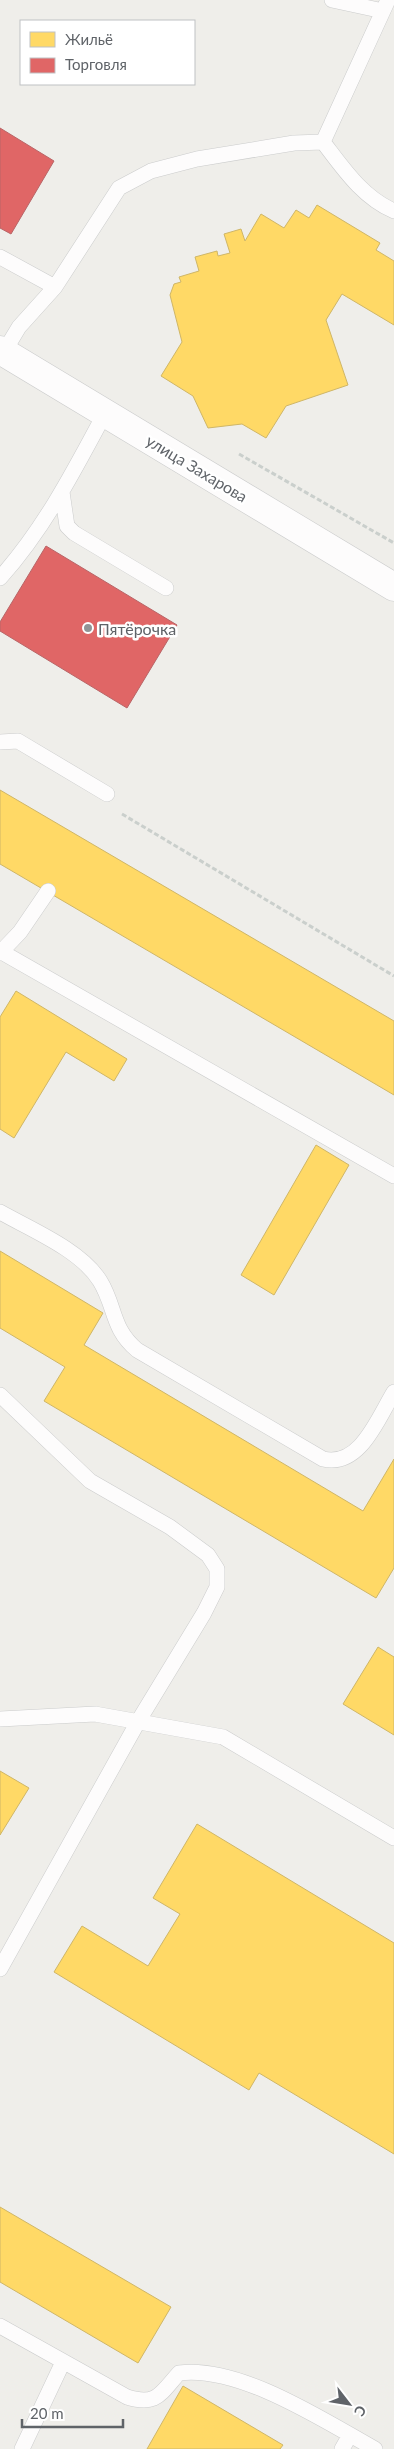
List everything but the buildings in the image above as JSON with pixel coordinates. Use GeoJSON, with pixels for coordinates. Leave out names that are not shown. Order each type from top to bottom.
{"type":"FeatureCollection","features":[{"type":"Feature","properties":{"kind":"street","name":"улица Захарова"},"geometry":{"type":"LineString","coordinates":[[2,351],[394,586]]}},
{"type":"Feature","properties":{"kind":"lane"},"geometry":{"type":"LineString","coordinates":[[322,142],[385,5],[332,0]]}},
{"type":"Feature","properties":{"kind":"lane"},"geometry":{"type":"LineString","coordinates":[[322,142],[353,181],[374,200],[394,211]]}},
{"type":"Feature","properties":{"kind":"lane"},"geometry":{"type":"LineString","coordinates":[[2,351],[19,327],[54,287],[119,188],[151,170],[197,158],[294,143],[322,142]]}},
{"type":"Feature","properties":{"kind":"lane"},"geometry":{"type":"LineString","coordinates":[[0,257],[54,287]]}},
{"type":"Feature","properties":{"kind":"lane"},"geometry":{"type":"LineString","coordinates":[[0,578],[33,538],[62,492],[105,413]]}},
{"type":"Feature","properties":{"kind":"lane"},"geometry":{"type":"LineString","coordinates":[[62,492],[67,526],[74,533],[166,588]]}},
{"type":"Feature","properties":{"kind":"lane"},"geometry":{"type":"LineString","coordinates":[[0,742],[18,741],[107,794]]}},
{"type":"Feature","properties":{"kind":"lane"},"geometry":{"type":"LineString","coordinates":[[48,891],[20,932],[0,952],[394,1176]]}},
{"type":"Feature","properties":{"kind":"lane"},"geometry":{"type":"LineString","coordinates":[[0,1212],[80,1259],[100,1280],[125,1340],[138,1350],[323,1458],[339,1460],[352,1454],[364,1441],[394,1392]]}},
{"type":"Feature","properties":{"kind":"lane"},"geometry":{"type":"LineString","coordinates":[[0,1395],[90,1481],[170,1527],[208,1555],[217,1569],[217,1587],[213,1598],[139,1720],[0,1969]]}},
{"type":"Feature","properties":{"kind":"lane"},"geometry":{"type":"LineString","coordinates":[[0,1719],[95,1714],[139,1720],[223,1737],[394,1838]]}},
{"type":"Feature","properties":{"kind":"lane"},"geometry":{"type":"LineString","coordinates":[[0,2326],[127,2397],[143,2401],[156,2399],[179,2374],[210,2373],[236,2380],[277,2397],[375,2449]]}},
{"type":"Feature","properties":{"kind":"lane"},"geometry":{"type":"LineString","coordinates":[[22,2449],[62,2362]]}},
{"type":"Feature","properties":{"kind":"lane"},"geometry":{"type":"LineString","coordinates":[[342,2449],[350,2435]]}},
{"type":"Feature","properties":{"kind":"path"},"geometry":{"type":"LineString","coordinates":[[119,812],[394,976]]}},
{"type":"Feature","properties":{"kind":"place","name":"Пятёрочка"},"geometry":{"type":"Point","coordinates":[88,628]}}]}
